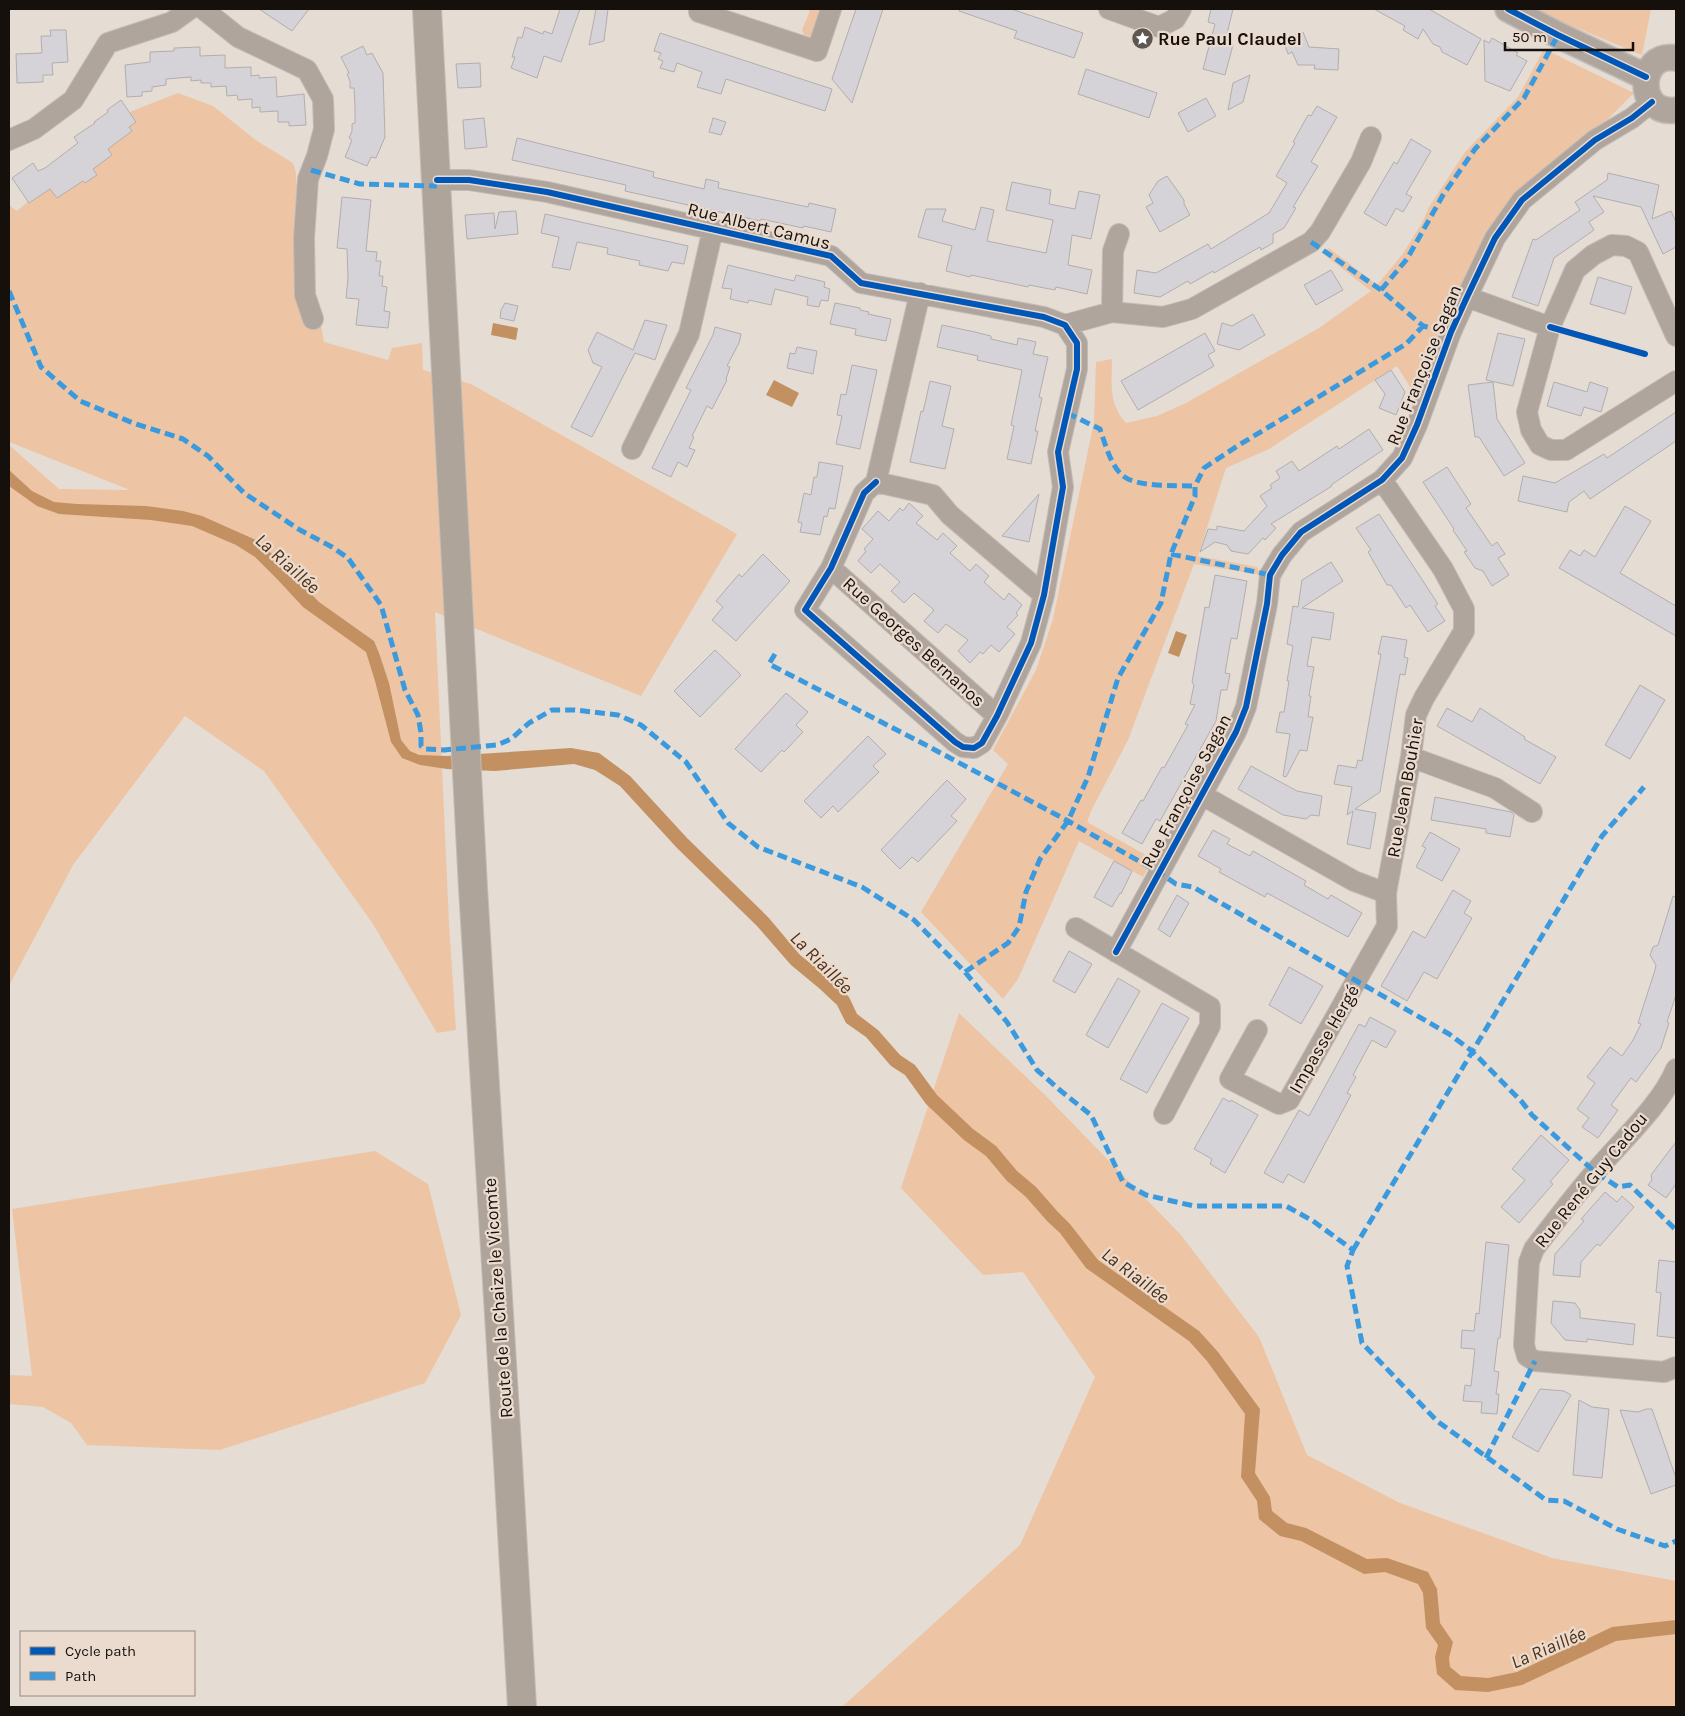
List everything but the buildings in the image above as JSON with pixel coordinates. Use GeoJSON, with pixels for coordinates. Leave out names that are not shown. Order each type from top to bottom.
{"type":"FeatureCollection","features":[{"type":"Feature","properties":{"kind":"main road","name":"Route de la Chaize le Vicomte"},"geometry":{"type":"LineString","coordinates":[[427,9],[473,888],[522,1707]]}},
{"type":"Feature","properties":{"kind":"street"},"geometry":{"type":"LineString","coordinates":[[9,140],[34,129],[73,100],[108,43],[172,22],[190,9]]}},
{"type":"Feature","properties":{"kind":"street"},"geometry":{"type":"LineString","coordinates":[[202,9],[238,37],[307,70],[323,99],[324,129],[317,156],[308,179],[304,238],[305,294],[313,320]]}},
{"type":"Feature","properties":{"kind":"street"},"geometry":{"type":"LineString","coordinates":[[700,9],[699,12],[817,51],[831,9]]}},
{"type":"Feature","properties":{"kind":"street"},"geometry":{"type":"LineString","coordinates":[[1108,9],[1159,27],[1175,19],[1181,9]]}},
{"type":"Feature","properties":{"kind":"street"},"geometry":{"type":"LineString","coordinates":[[1508,9],[1646,77]]}},
{"type":"Feature","properties":{"kind":"street"},"geometry":{"type":"LineString","coordinates":[[1676,58],[1664,58],[1656,62],[1646,77],[1645,86],[1652,102],[1664,110],[1676,110]]}},
{"type":"Feature","properties":{"kind":"street","name":"Rue Françoise Sagan"},"geometry":{"type":"LineString","coordinates":[[1116,952],[1236,732],[1246,707],[1267,604],[1270,575],[1282,555],[1301,532],[1382,480],[1402,458],[1414,433],[1451,332],[1467,297],[1495,238],[1522,200],[1595,140],[1632,118],[1652,102]]}},
{"type":"Feature","properties":{"kind":"street"},"geometry":{"type":"LineString","coordinates":[[920,294],[876,482],[864,493],[831,568],[805,610],[955,742],[963,747],[974,748],[982,743],[997,716],[1031,643],[1044,596],[1063,486],[1058,452],[1077,369],[1077,343],[1065,325],[1112,312],[1163,317],[1192,309],[1311,242],[1320,232],[1360,162],[1370,137]]}},
{"type":"Feature","properties":{"kind":"street","name":"Rue Albert Camus"},"geometry":{"type":"LineString","coordinates":[[437,180],[469,180],[547,192],[831,256],[861,283],[1049,318],[1065,325]]}},
{"type":"Feature","properties":{"kind":"street"},"geometry":{"type":"LineString","coordinates":[[632,449],[688,334],[713,230]]}},
{"type":"Feature","properties":{"kind":"street"},"geometry":{"type":"LineString","coordinates":[[1112,312],[1113,251],[1119,234]]}},
{"type":"Feature","properties":{"kind":"street"},"geometry":{"type":"LineString","coordinates":[[1676,336],[1638,252],[1626,246],[1612,245],[1593,255],[1575,270],[1550,327],[1527,412],[1531,430],[1540,445],[1551,450],[1566,450],[1676,381]]}},
{"type":"Feature","properties":{"kind":"street"},"geometry":{"type":"LineString","coordinates":[[1467,297],[1550,327]]}},
{"type":"Feature","properties":{"kind":"street","name":"Rue Jean Bouhier"},"geometry":{"type":"LineString","coordinates":[[1382,480],[1443,569],[1464,609],[1464,631],[1416,714],[1386,892]]}},
{"type":"Feature","properties":{"kind":"street"},"geometry":{"type":"LineString","coordinates":[[876,482],[933,495],[950,515],[1044,596]]}},
{"type":"Feature","properties":{"kind":"street","name":"Rue Georges Bernanos"},"geometry":{"type":"LineString","coordinates":[[831,568],[997,716]]}},
{"type":"Feature","properties":{"kind":"street"},"geometry":{"type":"LineString","coordinates":[[1410,757],[1495,788],[1532,812]]}},
{"type":"Feature","properties":{"kind":"street"},"geometry":{"type":"LineString","coordinates":[[1202,794],[1354,882],[1386,892]]}},
{"type":"Feature","properties":{"kind":"street","name":"Impasse Hergé"},"geometry":{"type":"LineString","coordinates":[[1257,1030],[1230,1079],[1279,1104],[1289,1100],[1387,926],[1386,892]]}},
{"type":"Feature","properties":{"kind":"street"},"geometry":{"type":"LineString","coordinates":[[1076,928],[1210,1007],[1210,1026],[1164,1114]]}},
{"type":"Feature","properties":{"kind":"street","name":"Rue René Guy Cadou"},"geometry":{"type":"LineString","coordinates":[[1676,1069],[1664,1090],[1648,1111],[1595,1172],[1534,1249],[1529,1262],[1524,1345],[1528,1356],[1535,1361],[1664,1372],[1676,1367]]}},
{"type":"Feature","properties":{"kind":"shaded area"},"geometry":{"type":"Polygon","coordinates":[[[805,9],[824,9],[816,33],[810,37],[804,35],[802,30],[810,11],[805,9]]]}},
{"type":"Feature","properties":{"kind":"shaded area"},"geometry":{"type":"Polygon","coordinates":[[[1537,9],[1651,9],[1642,55],[1560,21],[1537,9]]]}},
{"type":"Feature","properties":{"kind":"shaded area"},"geometry":{"type":"Polygon","coordinates":[[[1544,49],[1634,93],[1598,129],[1538,176],[1422,396],[1416,396],[1397,366],[1269,449],[1226,468],[1198,556],[1257,567],[1261,575],[1194,564],[1128,740],[1087,822],[1153,859],[1143,877],[1079,841],[1018,979],[1003,999],[921,912],[1008,764],[993,750],[1036,670],[1053,619],[1094,422],[1096,362],[1112,359],[1112,393],[1116,408],[1126,423],[1157,416],[1186,403],[1319,328],[1371,291],[1321,252],[1329,248],[1377,285],[1402,255],[1422,223],[1429,207],[1465,152],[1518,97],[1544,49]]]}},
{"type":"Feature","properties":{"kind":"shaded area"},"geometry":{"type":"Polygon","coordinates":[[[178,93],[213,106],[257,141],[293,163],[324,342],[388,360],[392,348],[422,343],[423,370],[471,384],[737,534],[641,696],[435,612],[449,923],[456,1030],[437,1033],[373,924],[264,771],[185,716],[73,865],[9,986],[9,445],[59,489],[130,490],[9,442],[9,205],[17,211],[132,111],[178,93]]]}},
{"type":"Feature","properties":{"kind":"shaded area"},"geometry":{"type":"Polygon","coordinates":[[[493,323],[518,328],[516,340],[491,335],[493,323]]]}},
{"type":"Feature","properties":{"kind":"shaded area"},"geometry":{"type":"Polygon","coordinates":[[[774,380],[799,393],[792,407],[766,395],[774,380]]]}},
{"type":"Feature","properties":{"kind":"shaded area"},"geometry":{"type":"Polygon","coordinates":[[[9,470],[32,491],[54,502],[146,506],[183,511],[202,516],[256,540],[319,602],[374,641],[389,683],[401,740],[410,751],[419,755],[447,756],[571,748],[599,753],[630,776],[687,838],[768,917],[800,955],[849,997],[857,1014],[878,1030],[900,1055],[915,1065],[937,1095],[973,1129],[996,1146],[1017,1171],[1036,1187],[1070,1224],[1098,1260],[1199,1331],[1218,1352],[1260,1409],[1255,1473],[1270,1497],[1272,1511],[1287,1523],[1306,1528],[1367,1559],[1387,1558],[1428,1572],[1437,1589],[1440,1623],[1453,1642],[1449,1658],[1450,1667],[1461,1676],[1488,1678],[1517,1672],[1612,1627],[1676,1620],[1676,1634],[1616,1641],[1522,1685],[1488,1692],[1455,1690],[1437,1674],[1435,1657],[1438,1645],[1426,1628],[1423,1593],[1418,1584],[1385,1572],[1364,1574],[1301,1541],[1280,1536],[1259,1519],[1257,1501],[1241,1477],[1245,1414],[1207,1361],[1189,1341],[1086,1268],[1060,1233],[1026,1197],[1007,1181],[986,1156],[964,1140],[926,1104],[905,1075],[891,1066],[866,1037],[846,1023],[837,1005],[791,965],[757,926],[677,848],[620,786],[595,770],[574,764],[495,771],[447,769],[420,765],[402,758],[391,742],[366,652],[303,607],[255,557],[236,545],[192,526],[151,520],[59,514],[37,506],[9,486],[9,470]]]}},
{"type":"Feature","properties":{"kind":"shaded area"},"geometry":{"type":"Polygon","coordinates":[[[1176,631],[1187,635],[1179,657],[1168,653],[1176,631]]]}},
{"type":"Feature","properties":{"kind":"shaded area"},"geometry":{"type":"Polygon","coordinates":[[[959,1013],[1045,1095],[1181,1235],[1259,1337],[1307,1455],[1400,1503],[1552,1558],[1676,1581],[1676,1707],[842,1707],[1020,1545],[1095,1377],[1023,1272],[983,1275],[901,1188],[959,1013]]]}},
{"type":"Feature","properties":{"kind":"shaded area"},"geometry":{"type":"Polygon","coordinates":[[[375,1151],[428,1184],[461,1315],[425,1383],[220,1450],[87,1445],[71,1423],[43,1407],[9,1404],[9,1375],[32,1376],[12,1209],[375,1151]]]}},
{"type":"Feature","properties":{"kind":"marked path"},"geometry":{"type":"LineString","coordinates":[[1381,290],[1407,259],[1443,195],[1475,149],[1524,98],[1558,35]]}},
{"type":"Feature","properties":{"kind":"marked path"},"geometry":{"type":"LineString","coordinates":[[311,170],[360,184],[437,186]]}},
{"type":"Feature","properties":{"kind":"marked path"},"geometry":{"type":"LineString","coordinates":[[1311,242],[1381,290],[1423,326],[1451,332]]}},
{"type":"Feature","properties":{"kind":"marked path"},"geometry":{"type":"LineString","coordinates":[[9,291],[41,367],[80,401],[133,423],[183,439],[208,456],[244,493],[300,530],[348,558],[381,605],[405,690],[418,715],[421,746],[425,749],[444,750],[497,745],[511,739],[529,723],[552,710],[575,710],[618,715],[641,725],[686,762],[728,823],[758,847],[862,887],[914,920],[965,972],[1007,1022],[1037,1070],[1091,1115],[1123,1182],[1146,1195],[1194,1206],[1286,1206],[1313,1221],[1353,1250],[1347,1266],[1362,1343],[1437,1421],[1546,1500],[1564,1501],[1617,1529],[1665,1546],[1676,1541]]}},
{"type":"Feature","properties":{"kind":"marked path"},"geometry":{"type":"LineString","coordinates":[[965,972],[1008,943],[1019,927],[1026,892],[1040,859],[1068,821],[1088,777],[1118,678],[1161,603],[1171,554],[1195,496],[1195,486],[1204,468],[1406,344],[1423,326]]}},
{"type":"Feature","properties":{"kind":"marked path"},"geometry":{"type":"LineString","coordinates":[[1067,413],[1100,429],[1114,465],[1128,479],[1146,484],[1195,486]]}},
{"type":"Feature","properties":{"kind":"marked path"},"geometry":{"type":"LineString","coordinates":[[1171,554],[1270,575]]}},
{"type":"Feature","properties":{"kind":"marked path"},"geometry":{"type":"LineString","coordinates":[[775,654],[769,664],[1068,821],[1176,884],[1193,887],[1449,1034],[1472,1051],[1522,1102],[1532,1115],[1595,1172],[1618,1187],[1630,1185],[1676,1230]]}},
{"type":"Feature","properties":{"kind":"marked path"},"geometry":{"type":"LineString","coordinates":[[1353,1250],[1602,836],[1644,787]]}},
{"type":"Feature","properties":{"kind":"marked path"},"geometry":{"type":"LineString","coordinates":[[1486,1458],[1535,1361]]}},
{"type":"Feature","properties":{"kind":"cycle path"},"geometry":{"type":"LineString","coordinates":[[1508,9],[1646,77]]}},
{"type":"Feature","properties":{"kind":"cycle path"},"geometry":{"type":"LineString","coordinates":[[1116,952],[1236,732],[1246,707],[1267,604],[1270,575],[1282,555],[1301,532],[1382,480],[1402,458],[1417,425],[1451,332],[1467,297],[1495,238],[1522,200],[1595,140],[1632,118],[1652,102]]}},
{"type":"Feature","properties":{"kind":"cycle path"},"geometry":{"type":"LineString","coordinates":[[437,180],[469,180],[547,192],[831,256],[861,283],[1044,317],[1065,325],[1077,343],[1077,369],[1058,452],[1063,487],[1044,595],[1031,643],[997,716],[982,743],[974,748],[963,747],[955,742],[805,610],[831,568],[864,493],[876,482]]}},
{"type":"Feature","properties":{"kind":"cycle path"},"geometry":{"type":"LineString","coordinates":[[1550,327],[1645,354]]}},
{"type":"Feature","properties":{"kind":"place","name":"Rue Paul Claudel"},"geometry":{"type":"Point","coordinates":[1142,39]}},
{"type":"Feature","properties":{"kind":"water label","name":"La Riaillée"},"geometry":{"type":"Point","coordinates":[288,563]}},
{"type":"Feature","properties":{"kind":"water label","name":"La Riaillée"},"geometry":{"type":"Point","coordinates":[822,962]}},
{"type":"Feature","properties":{"kind":"water label","name":"La Riaillée"},"geometry":{"type":"Point","coordinates":[1136,1275]}},
{"type":"Feature","properties":{"kind":"water label","name":"La Riaillée"},"geometry":{"type":"Point","coordinates":[1548,1647]}}]}
